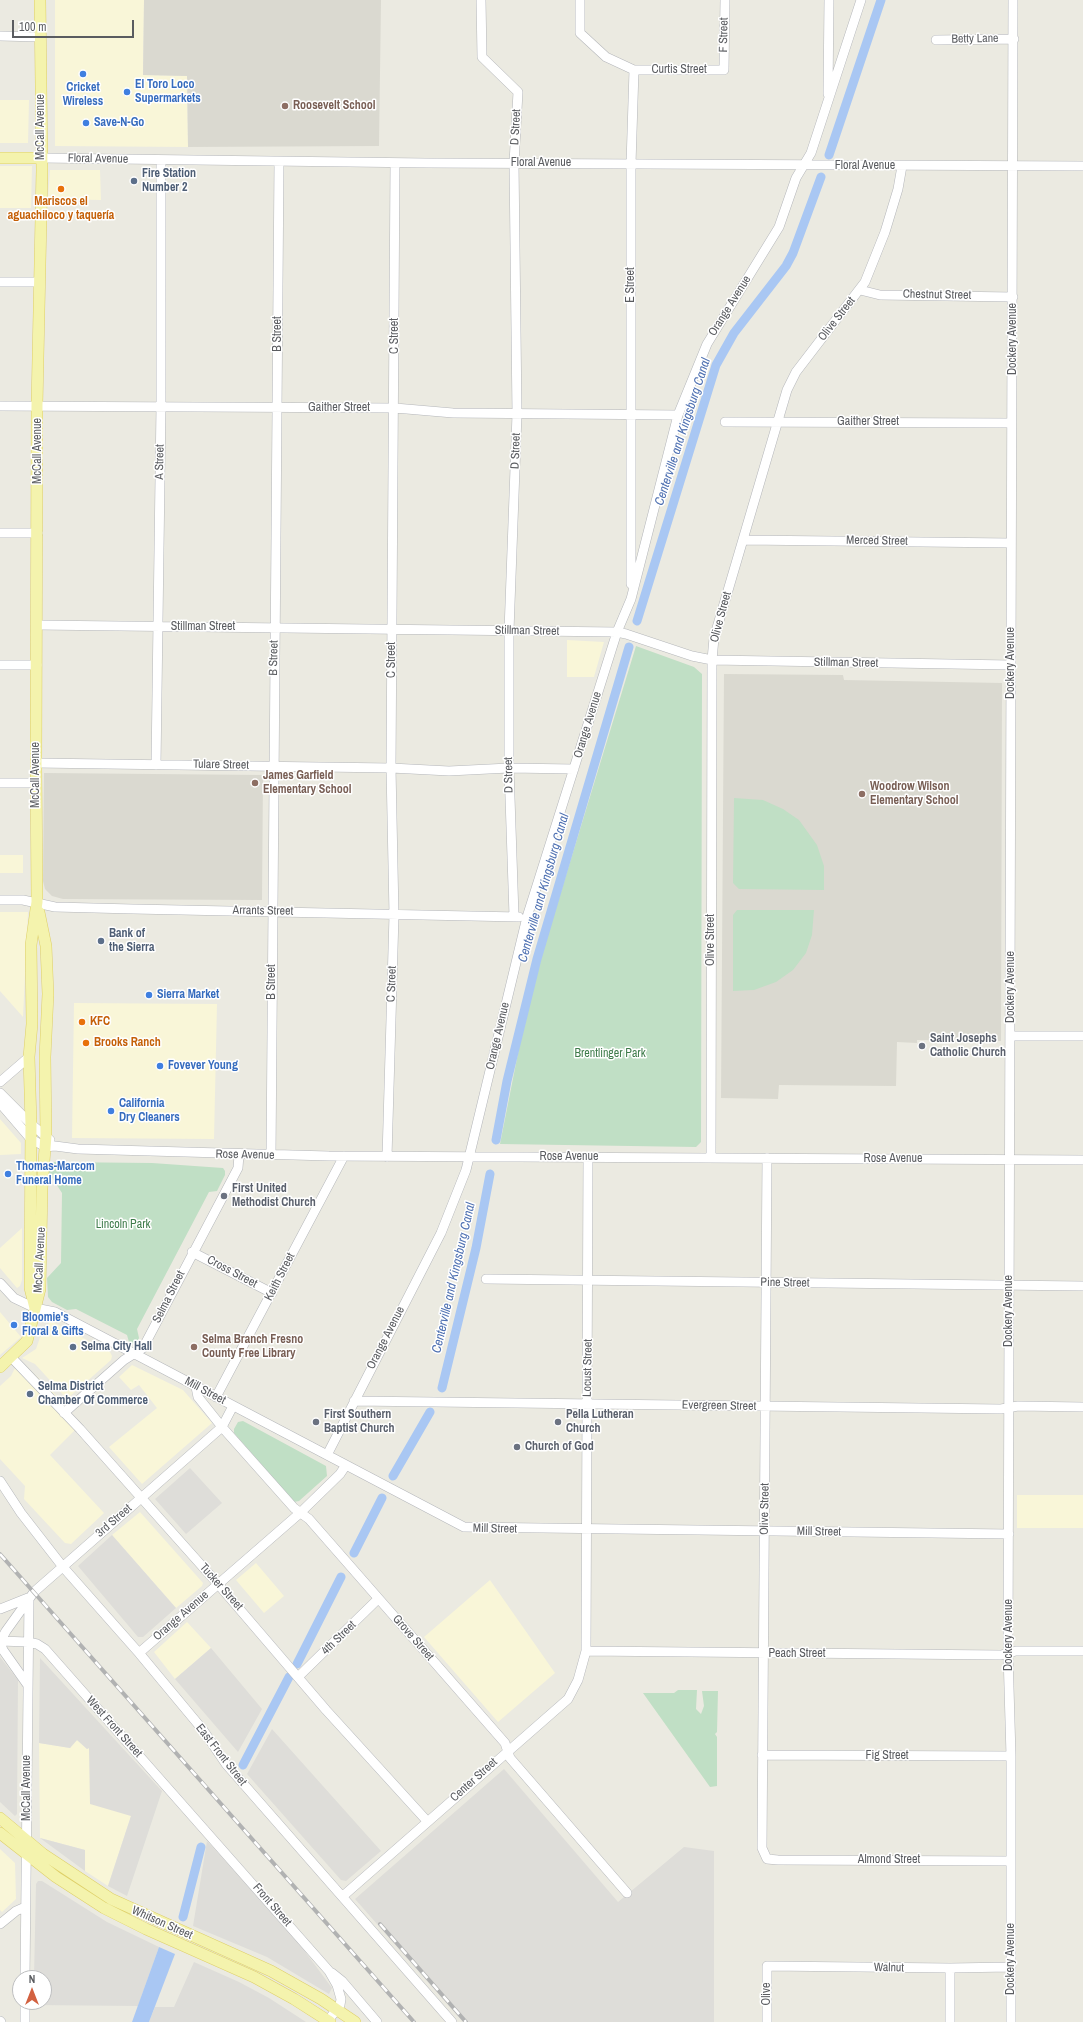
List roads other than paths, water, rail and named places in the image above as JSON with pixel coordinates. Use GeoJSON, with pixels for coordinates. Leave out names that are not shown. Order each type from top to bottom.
{"type":"FeatureCollection","features":[{"type":"Feature","properties":{"kind":"main road","name":"McCall Avenue"},"geometry":{"type":"LineString","coordinates":[[35,1308],[30,1288],[31,1124],[29,1057],[32,1024],[31,945],[37,902],[37,405],[41,158],[40,0]]}},
{"type":"Feature","properties":{"kind":"main road","name":"Floral Avenue"},"geometry":{"type":"LineString","coordinates":[[0,158],[41,158]]}},
{"type":"Feature","properties":{"kind":"main road","name":"McCall Avenue"},"geometry":{"type":"LineString","coordinates":[[35,1308],[40,1289],[42,1188],[50,1146],[46,1135],[45,1057],[48,1011],[46,946],[37,902]]}},
{"type":"Feature","properties":{"kind":"main road"},"geometry":{"type":"LineString","coordinates":[[0,1367],[28,1341],[35,1308]]}},
{"type":"Feature","properties":{"kind":"main road","name":"Whitson Street"},"geometry":{"type":"LineString","coordinates":[[0,1818],[26,1841],[79,1880],[111,1899],[271,1972],[337,2009],[355,2022]]}},
{"type":"Feature","properties":{"kind":"main road","name":"Whitson Street"},"geometry":{"type":"LineString","coordinates":[[0,1833],[26,1855],[61,1881],[104,1908],[146,1929],[254,1977],[328,2022]]}},
{"type":"Feature","properties":{"kind":"street","name":"D Street"},"geometry":{"type":"LineString","coordinates":[[481,0],[482,57],[518,92],[514,163],[517,414],[509,631],[509,768],[514,916]]}},
{"type":"Feature","properties":{"kind":"street"},"geometry":{"type":"LineString","coordinates":[[580,0],[580,33],[606,57],[634,70]]}},
{"type":"Feature","properties":{"kind":"street","name":"F Street"},"geometry":{"type":"LineString","coordinates":[[724,70],[725,0]]}},
{"type":"Feature","properties":{"kind":"street"},"geometry":{"type":"LineString","coordinates":[[828,0],[828,103]]}},
{"type":"Feature","properties":{"kind":"street","name":"Orange Avenue"},"geometry":{"type":"LineString","coordinates":[[327,1455],[438,1238],[466,1170],[527,917],[617,632],[631,599],[678,415],[707,344],[779,227],[796,178],[811,153],[861,0]]}},
{"type":"Feature","properties":{"kind":"street","name":"Dockery Avenue"},"geometry":{"type":"LineString","coordinates":[[1011,2022],[1011,1756],[1008,1654],[1012,665],[1011,423],[1014,166],[1013,0]]}},
{"type":"Feature","properties":{"kind":"street"},"geometry":{"type":"LineString","coordinates":[[0,36],[40,37]]}},
{"type":"Feature","properties":{"kind":"street","name":"Betty Lane"},"geometry":{"type":"LineString","coordinates":[[936,40],[1014,39]]}},
{"type":"Feature","properties":{"kind":"street","name":"Curtis Street"},"geometry":{"type":"LineString","coordinates":[[634,70],[724,70]]}},
{"type":"Feature","properties":{"kind":"street","name":"E Street"},"geometry":{"type":"LineString","coordinates":[[631,599],[631,164],[634,70]]}},
{"type":"Feature","properties":{"kind":"street","name":"Floral Avenue"},"geometry":{"type":"LineString","coordinates":[[41,158],[395,163],[1083,166]]}},
{"type":"Feature","properties":{"kind":"street","name":"A Street"},"geometry":{"type":"LineString","coordinates":[[156,765],[161,406],[161,160]]}},
{"type":"Feature","properties":{"kind":"street","name":"B Street"},"geometry":{"type":"LineString","coordinates":[[270,1155],[279,162]]}},
{"type":"Feature","properties":{"kind":"street","name":"C Street"},"geometry":{"type":"LineString","coordinates":[[387,1157],[394,915],[391,768],[395,163]]}},
{"type":"Feature","properties":{"kind":"street","name":"Olive Street"},"geometry":{"type":"LineString","coordinates":[[711,1157],[712,660],[714,638],[744,540],[776,422],[787,390],[796,372],[860,290],[885,232],[898,188],[902,166]]}},
{"type":"Feature","properties":{"kind":"street"},"geometry":{"type":"LineString","coordinates":[[0,282],[40,282]]}},
{"type":"Feature","properties":{"kind":"street","name":"Chestnut Street"},"geometry":{"type":"LineString","coordinates":[[860,290],[880,295],[1013,297]]}},
{"type":"Feature","properties":{"kind":"street","name":"Gaither Street"},"geometry":{"type":"LineString","coordinates":[[0,406],[394,408],[453,413],[678,415]]}},
{"type":"Feature","properties":{"kind":"street","name":"Gaither Street"},"geometry":{"type":"LineString","coordinates":[[725,422],[1011,423]]}},
{"type":"Feature","properties":{"kind":"street"},"geometry":{"type":"LineString","coordinates":[[0,533],[38,533]]}},
{"type":"Feature","properties":{"kind":"street","name":"Merced Street"},"geometry":{"type":"LineString","coordinates":[[744,540],[1011,542]]}},
{"type":"Feature","properties":{"kind":"street","name":"Stillman Street"},"geometry":{"type":"LineString","coordinates":[[37,625],[617,632],[692,656],[712,660],[1012,665]]}},
{"type":"Feature","properties":{"kind":"street"},"geometry":{"type":"LineString","coordinates":[[0,665],[37,665]]}},
{"type":"Feature","properties":{"kind":"street","name":"Tulare Street"},"geometry":{"type":"LineString","coordinates":[[36,763],[391,768],[449,771],[509,768],[574,769]]}},
{"type":"Feature","properties":{"kind":"street"},"geometry":{"type":"LineString","coordinates":[[0,783],[36,783]]}},
{"type":"Feature","properties":{"kind":"street","name":"Arrants Street"},"geometry":{"type":"LineString","coordinates":[[0,900],[37,902],[55,907],[527,917]]}},
{"type":"Feature","properties":{"kind":"street"},"geometry":{"type":"LineString","coordinates":[[1010,1036],[1083,1036]]}},
{"type":"Feature","properties":{"kind":"street"},"geometry":{"type":"LineString","coordinates":[[0,1082],[29,1057]]}},
{"type":"Feature","properties":{"kind":"street"},"geometry":{"type":"LineString","coordinates":[[0,1093],[31,1124],[46,1135]]}},
{"type":"Feature","properties":{"kind":"street"},"geometry":{"type":"LineString","coordinates":[[0,1103],[30,1138],[50,1146]]}},
{"type":"Feature","properties":{"kind":"street","name":"Rose Avenue"},"geometry":{"type":"LineString","coordinates":[[50,1146],[78,1149],[239,1155],[1083,1160]]}},
{"type":"Feature","properties":{"kind":"street","name":"Selma Street"},"geometry":{"type":"LineString","coordinates":[[64,1413],[109,1373],[143,1348],[192,1252],[238,1168],[239,1155]]}},
{"type":"Feature","properties":{"kind":"street","name":"Keith Street"},"geometry":{"type":"LineString","coordinates":[[216,1397],[344,1156]]}},
{"type":"Feature","properties":{"kind":"street","name":"Locust Street"},"geometry":{"type":"LineString","coordinates":[[586,1651],[588,1157]]}},
{"type":"Feature","properties":{"kind":"street","name":"Olive Street"},"geometry":{"type":"LineString","coordinates":[[767,1158],[762,1755],[762,1848],[767,1859]]}},
{"type":"Feature","properties":{"kind":"street","name":"Cross Street"},"geometry":{"type":"LineString","coordinates":[[192,1252],[272,1293]]}},
{"type":"Feature","properties":{"kind":"street","name":"Pine Street"},"geometry":{"type":"LineString","coordinates":[[486,1279],[1083,1286]]}},
{"type":"Feature","properties":{"kind":"street","name":"Mill Street"},"geometry":{"type":"LineString","coordinates":[[0,1283],[14,1298],[35,1308],[55,1312],[464,1527],[587,1530],[1009,1534]]}},
{"type":"Feature","properties":{"kind":"street","name":"Tucker Street"},"geometry":{"type":"LineString","coordinates":[[11,1357],[64,1413],[218,1584],[299,1676],[326,1710],[427,1821]]}},
{"type":"Feature","properties":{"kind":"street","name":"Grove Street"},"geometry":{"type":"LineString","coordinates":[[196,1387],[198,1398],[222,1427],[294,1508],[308,1519],[505,1743],[510,1758],[627,1893]]}},
{"type":"Feature","properties":{"kind":"street","name":"Evergreen Street"},"geometry":{"type":"LineString","coordinates":[[354,1401],[1001,1409],[1018,1406],[1083,1406]]}},
{"type":"Feature","properties":{"kind":"street","name":"3rd Street"},"geometry":{"type":"LineString","coordinates":[[0,1642],[29,1598],[140,1498],[222,1427],[233,1406]]}},
{"type":"Feature","properties":{"kind":"street","name":"Orange Avenue"},"geometry":{"type":"LineString","coordinates":[[139,1653],[300,1513],[340,1474],[346,1465]]}},
{"type":"Feature","properties":{"kind":"street","name":"East Front Street"},"geometry":{"type":"LineString","coordinates":[[0,1481],[21,1513],[63,1567],[139,1653],[203,1730],[226,1764],[452,2022]]}},
{"type":"Feature","properties":{"kind":"street"},"geometry":{"type":"LineString","coordinates":[[0,1609],[29,1598]]}},
{"type":"Feature","properties":{"kind":"street","name":"McCall Avenue"},"geometry":{"type":"LineString","coordinates":[[25,1970],[29,1598]]}},
{"type":"Feature","properties":{"kind":"street","name":"4th Street"},"geometry":{"type":"LineString","coordinates":[[299,1676],[378,1599]]}},
{"type":"Feature","properties":{"kind":"street"},"geometry":{"type":"LineString","coordinates":[[0,1642],[3,1650],[28,1684]]}},
{"type":"Feature","properties":{"kind":"street","name":"West Front Street"},"geometry":{"type":"LineString","coordinates":[[0,1642],[28,1642],[37,1644],[45,1649],[214,1839]]}},
{"type":"Feature","properties":{"kind":"street","name":"Peach Street"},"geometry":{"type":"LineString","coordinates":[[586,1651],[763,1654],[1008,1654],[1016,1651],[1083,1651]]}},
{"type":"Feature","properties":{"kind":"street","name":"Center Street"},"geometry":{"type":"LineString","coordinates":[[343,1896],[568,1698],[578,1680],[586,1651]]}},
{"type":"Feature","properties":{"kind":"street","name":"Fig Street"},"geometry":{"type":"LineString","coordinates":[[762,1755],[1011,1756]]}},
{"type":"Feature","properties":{"kind":"street","name":"Front Street"},"geometry":{"type":"LineString","coordinates":[[214,1839],[329,1971],[342,1981],[377,2022]]}},
{"type":"Feature","properties":{"kind":"street","name":"Almond Street"},"geometry":{"type":"LineString","coordinates":[[767,1859],[1011,1861]]}},
{"type":"Feature","properties":{"kind":"street"},"geometry":{"type":"LineString","coordinates":[[0,1924],[16,1911],[25,1908]]}},
{"type":"Feature","properties":{"kind":"street","name":"Walnut"},"geometry":{"type":"LineString","coordinates":[[767,1966],[950,1968],[1011,1967]]}},
{"type":"Feature","properties":{"kind":"street","name":"Olive"},"geometry":{"type":"LineString","coordinates":[[767,1966],[767,2022]]}},
{"type":"Feature","properties":{"kind":"street"},"geometry":{"type":"LineString","coordinates":[[950,1968],[950,2022]]}},
{"type":"Feature","properties":{"kind":"street","name":"Front Street"},"geometry":{"type":"LineString","coordinates":[[329,1971],[340,1995],[341,2002],[337,2009]]}},
{"type":"Feature","properties":{"kind":"street"},"geometry":{"type":"LineString","coordinates":[[328,2022],[337,2009]]}},
{"type":"Feature","properties":{"kind":"street"},"geometry":{"type":"LineString","coordinates":[[25,2010],[25,2022]]}},
{"type":"Feature","properties":{"kind":"water"},"geometry":{"type":"Polygon","coordinates":[[[159,1947],[175,1954],[149,2022],[132,2022],[159,1947]]]}},
{"type":"Feature","properties":{"kind":"waterway","name":"Centerville and Kingsburg Canal"},"geometry":{"type":"LineString","coordinates":[[829,155],[881,0]]}},
{"type":"Feature","properties":{"kind":"waterway","name":"Centerville and Kingsburg Canal"},"geometry":{"type":"LineString","coordinates":[[637,621],[716,365],[734,333],[786,266],[793,253],[821,177]]}},
{"type":"Feature","properties":{"kind":"waterway","name":"Centerville and Kingsburg Canal"},"geometry":{"type":"LineString","coordinates":[[496,1140],[507,1081],[537,959],[629,647]]}},
{"type":"Feature","properties":{"kind":"waterway","name":"Centerville and Kingsburg Canal"},"geometry":{"type":"LineString","coordinates":[[442,1388],[476,1248],[490,1174]]}},
{"type":"Feature","properties":{"kind":"waterway","name":"Centerville and Kingsburg Canal"},"geometry":{"type":"LineString","coordinates":[[393,1476],[430,1412]]}},
{"type":"Feature","properties":{"kind":"waterway","name":"Centerville and Kingsburg Canal"},"geometry":{"type":"LineString","coordinates":[[354,1553],[382,1498]]}},
{"type":"Feature","properties":{"kind":"waterway","name":"Centerville and Kingsburg Canal"},"geometry":{"type":"LineString","coordinates":[[297,1664],[341,1577]]}},
{"type":"Feature","properties":{"kind":"waterway","name":"Centerville and Kingsburg Canal"},"geometry":{"type":"LineString","coordinates":[[243,1765],[289,1677]]}},
{"type":"Feature","properties":{"kind":"waterway","name":"Centerville and Kingsburg Canal"},"geometry":{"type":"LineString","coordinates":[[183,1917],[201,1847]]}},
{"type":"Feature","properties":{"kind":"railway"},"geometry":{"type":"LineString","coordinates":[[0,1554],[414,2022]]}},
{"type":"Feature","properties":{"kind":"railway"},"geometry":{"type":"LineString","coordinates":[[380,1924],[466,2022]]}},
{"type":"Feature","properties":{"kind":"place","name":"Cricket Wireless"},"geometry":{"type":"Point","coordinates":[83,74]}},
{"type":"Feature","properties":{"kind":"place","name":"El Toro Loco Supermarkets"},"geometry":{"type":"Point","coordinates":[127,92]}},
{"type":"Feature","properties":{"kind":"place","name":"Roosevelt School"},"geometry":{"type":"Point","coordinates":[285,106]}},
{"type":"Feature","properties":{"kind":"place","name":"Save-N-Go"},"geometry":{"type":"Point","coordinates":[86,123]}},
{"type":"Feature","properties":{"kind":"place","name":"Fire Station Number 2"},"geometry":{"type":"Point","coordinates":[134,181]}},
{"type":"Feature","properties":{"kind":"place","name":"Mariscos el aguachiloco y taquería"},"geometry":{"type":"Point","coordinates":[61,189]}},
{"type":"Feature","properties":{"kind":"place","name":"James Garfield Elementary School"},"geometry":{"type":"Point","coordinates":[255,783]}},
{"type":"Feature","properties":{"kind":"place","name":"Woodrow Wilson Elementary School"},"geometry":{"type":"Point","coordinates":[862,794]}},
{"type":"Feature","properties":{"kind":"place","name":"Bank of the Sierra"},"geometry":{"type":"Point","coordinates":[101,941]}},
{"type":"Feature","properties":{"kind":"place","name":"Sierra Market"},"geometry":{"type":"Point","coordinates":[149,995]}},
{"type":"Feature","properties":{"kind":"place","name":"KFC"},"geometry":{"type":"Point","coordinates":[82,1022]}},
{"type":"Feature","properties":{"kind":"place","name":"Brooks Ranch"},"geometry":{"type":"Point","coordinates":[86,1043]}},
{"type":"Feature","properties":{"kind":"place","name":"Saint Josephs Catholic Church"},"geometry":{"type":"Point","coordinates":[922,1046]}},
{"type":"Feature","properties":{"kind":"place","name":"Fovever Young"},"geometry":{"type":"Point","coordinates":[160,1066]}},
{"type":"Feature","properties":{"kind":"place","name":"California Dry Cleaners"},"geometry":{"type":"Point","coordinates":[111,1111]}},
{"type":"Feature","properties":{"kind":"place","name":"Thomas-Marcom Funeral Home"},"geometry":{"type":"Point","coordinates":[8,1174]}},
{"type":"Feature","properties":{"kind":"place","name":"First United Methodist Church"},"geometry":{"type":"Point","coordinates":[224,1196]}},
{"type":"Feature","properties":{"kind":"place","name":"Bloomie's Floral & Gifts"},"geometry":{"type":"Point","coordinates":[14,1325]}},
{"type":"Feature","properties":{"kind":"place","name":"Selma City Hall"},"geometry":{"type":"Point","coordinates":[73,1347]}},
{"type":"Feature","properties":{"kind":"place","name":"Selma Branch Fresno County Free Library"},"geometry":{"type":"Point","coordinates":[194,1347]}},
{"type":"Feature","properties":{"kind":"place","name":"Selma District Chamber Of Commerce"},"geometry":{"type":"Point","coordinates":[30,1394]}},
{"type":"Feature","properties":{"kind":"place","name":"First Southern Baptist Church"},"geometry":{"type":"Point","coordinates":[316,1422]}},
{"type":"Feature","properties":{"kind":"place","name":"Pella Lutheran Church"},"geometry":{"type":"Point","coordinates":[558,1422]}},
{"type":"Feature","properties":{"kind":"place","name":"Church of God"},"geometry":{"type":"Point","coordinates":[517,1447]}},
{"type":"Feature","properties":{"kind":"park label","name":"Brentlinger Park"},"geometry":{"type":"Point","coordinates":[610,1054]}},
{"type":"Feature","properties":{"kind":"park label","name":"Lincoln Park"},"geometry":{"type":"Point","coordinates":[123,1225]}}]}
